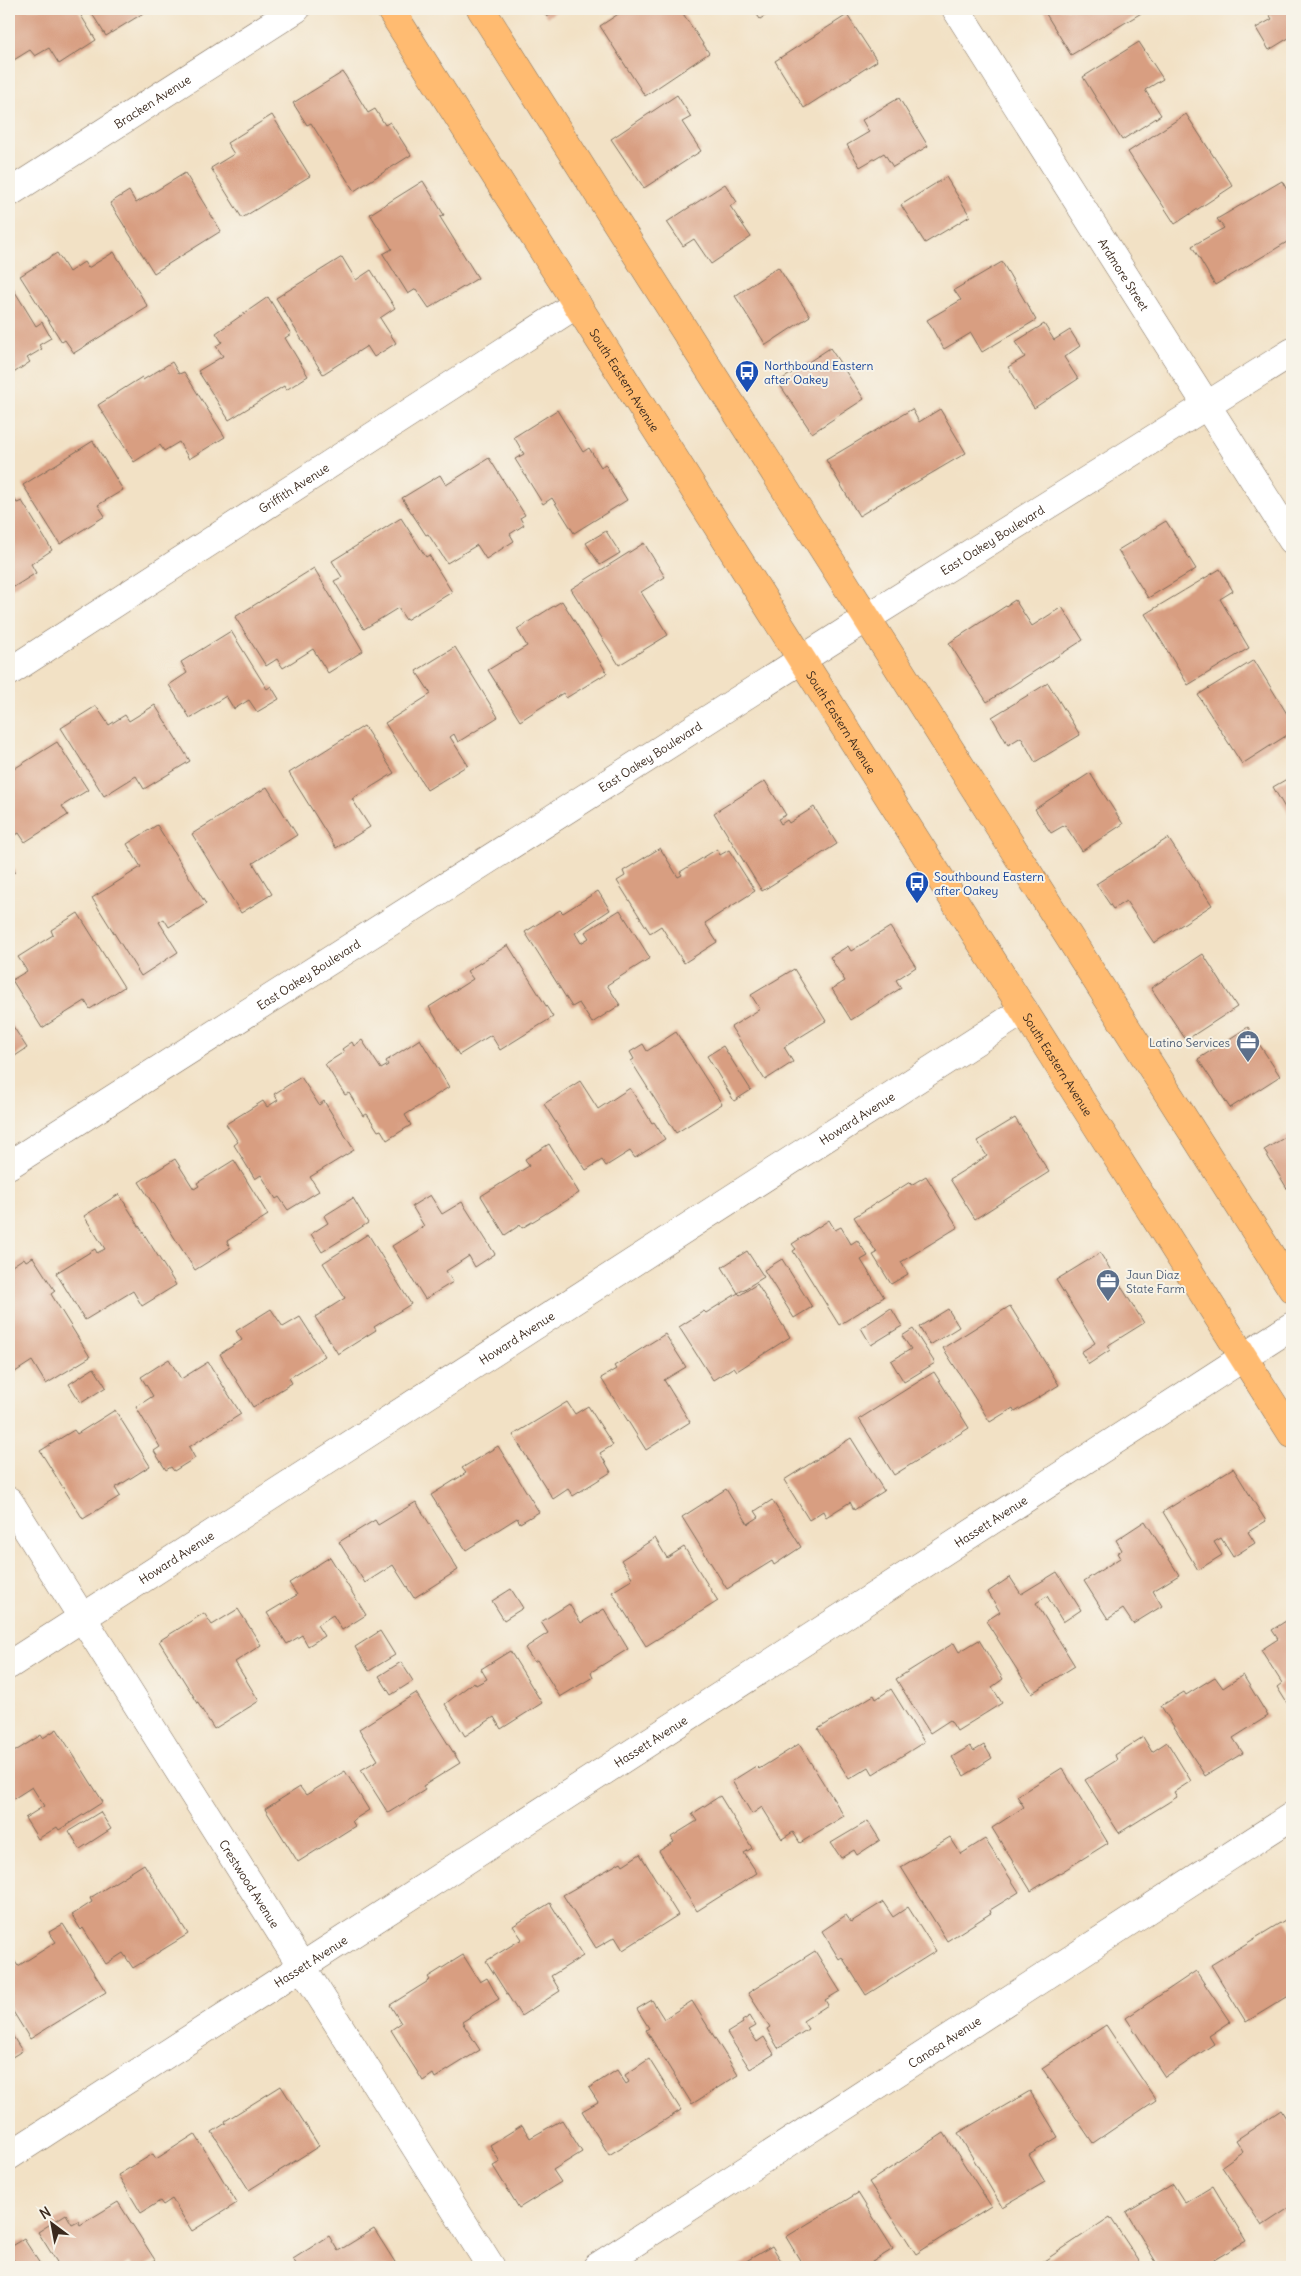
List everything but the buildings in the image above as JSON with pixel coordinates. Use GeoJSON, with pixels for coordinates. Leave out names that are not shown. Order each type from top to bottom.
{"type":"FeatureCollection","features":[{"type":"Feature","properties":{"kind":"main road","name":"South Eastern Avenue"},"geometry":{"type":"LineString","coordinates":[[390,9],[1292,1434]]}},
{"type":"Feature","properties":{"kind":"main road"},"geometry":{"type":"LineString","coordinates":[[481,9],[1292,1289]]}},
{"type":"Feature","properties":{"kind":"street","name":"Bracken Avenue"},"geometry":{"type":"LineString","coordinates":[[9,193],[296,9]]}},
{"type":"Feature","properties":{"kind":"street","name":"Ardmore Street"},"geometry":{"type":"LineString","coordinates":[[956,9],[1292,540]]}},
{"type":"Feature","properties":{"kind":"street","name":"Griffith Avenue"},"geometry":{"type":"LineString","coordinates":[[9,672],[577,304]]}},
{"type":"Feature","properties":{"kind":"street","name":"East Oakey Boulevard"},"geometry":{"type":"LineString","coordinates":[[9,1165],[867,618],[1292,352]]}},
{"type":"Feature","properties":{"kind":"street","name":"Howard Avenue"},"geometry":{"type":"LineString","coordinates":[[9,1665],[1024,1010]]}},
{"type":"Feature","properties":{"kind":"street","name":"Hassett Avenue"},"geometry":{"type":"LineString","coordinates":[[9,2156],[1292,1326]]}},
{"type":"Feature","properties":{"kind":"street","name":"Crestwood Avenue"},"geometry":{"type":"LineString","coordinates":[[9,1501],[491,2267]]}},
{"type":"Feature","properties":{"kind":"street","name":"Canosa Avenue"},"geometry":{"type":"LineString","coordinates":[[597,2267],[1292,1816]]}},
{"type":"Feature","properties":{"kind":"place","name":"Northbound Eastern after Oakey"},"geometry":{"type":"Point","coordinates":[747,393]}},
{"type":"Feature","properties":{"kind":"place","name":"Southbound Eastern after Oakey"},"geometry":{"type":"Point","coordinates":[917,904]}},
{"type":"Feature","properties":{"kind":"place","name":"Latino Services"},"geometry":{"type":"Point","coordinates":[1248,1063]}},
{"type":"Feature","properties":{"kind":"place","name":"Jaun Diaz State Farm"},"geometry":{"type":"Point","coordinates":[1108,1302]}}]}
